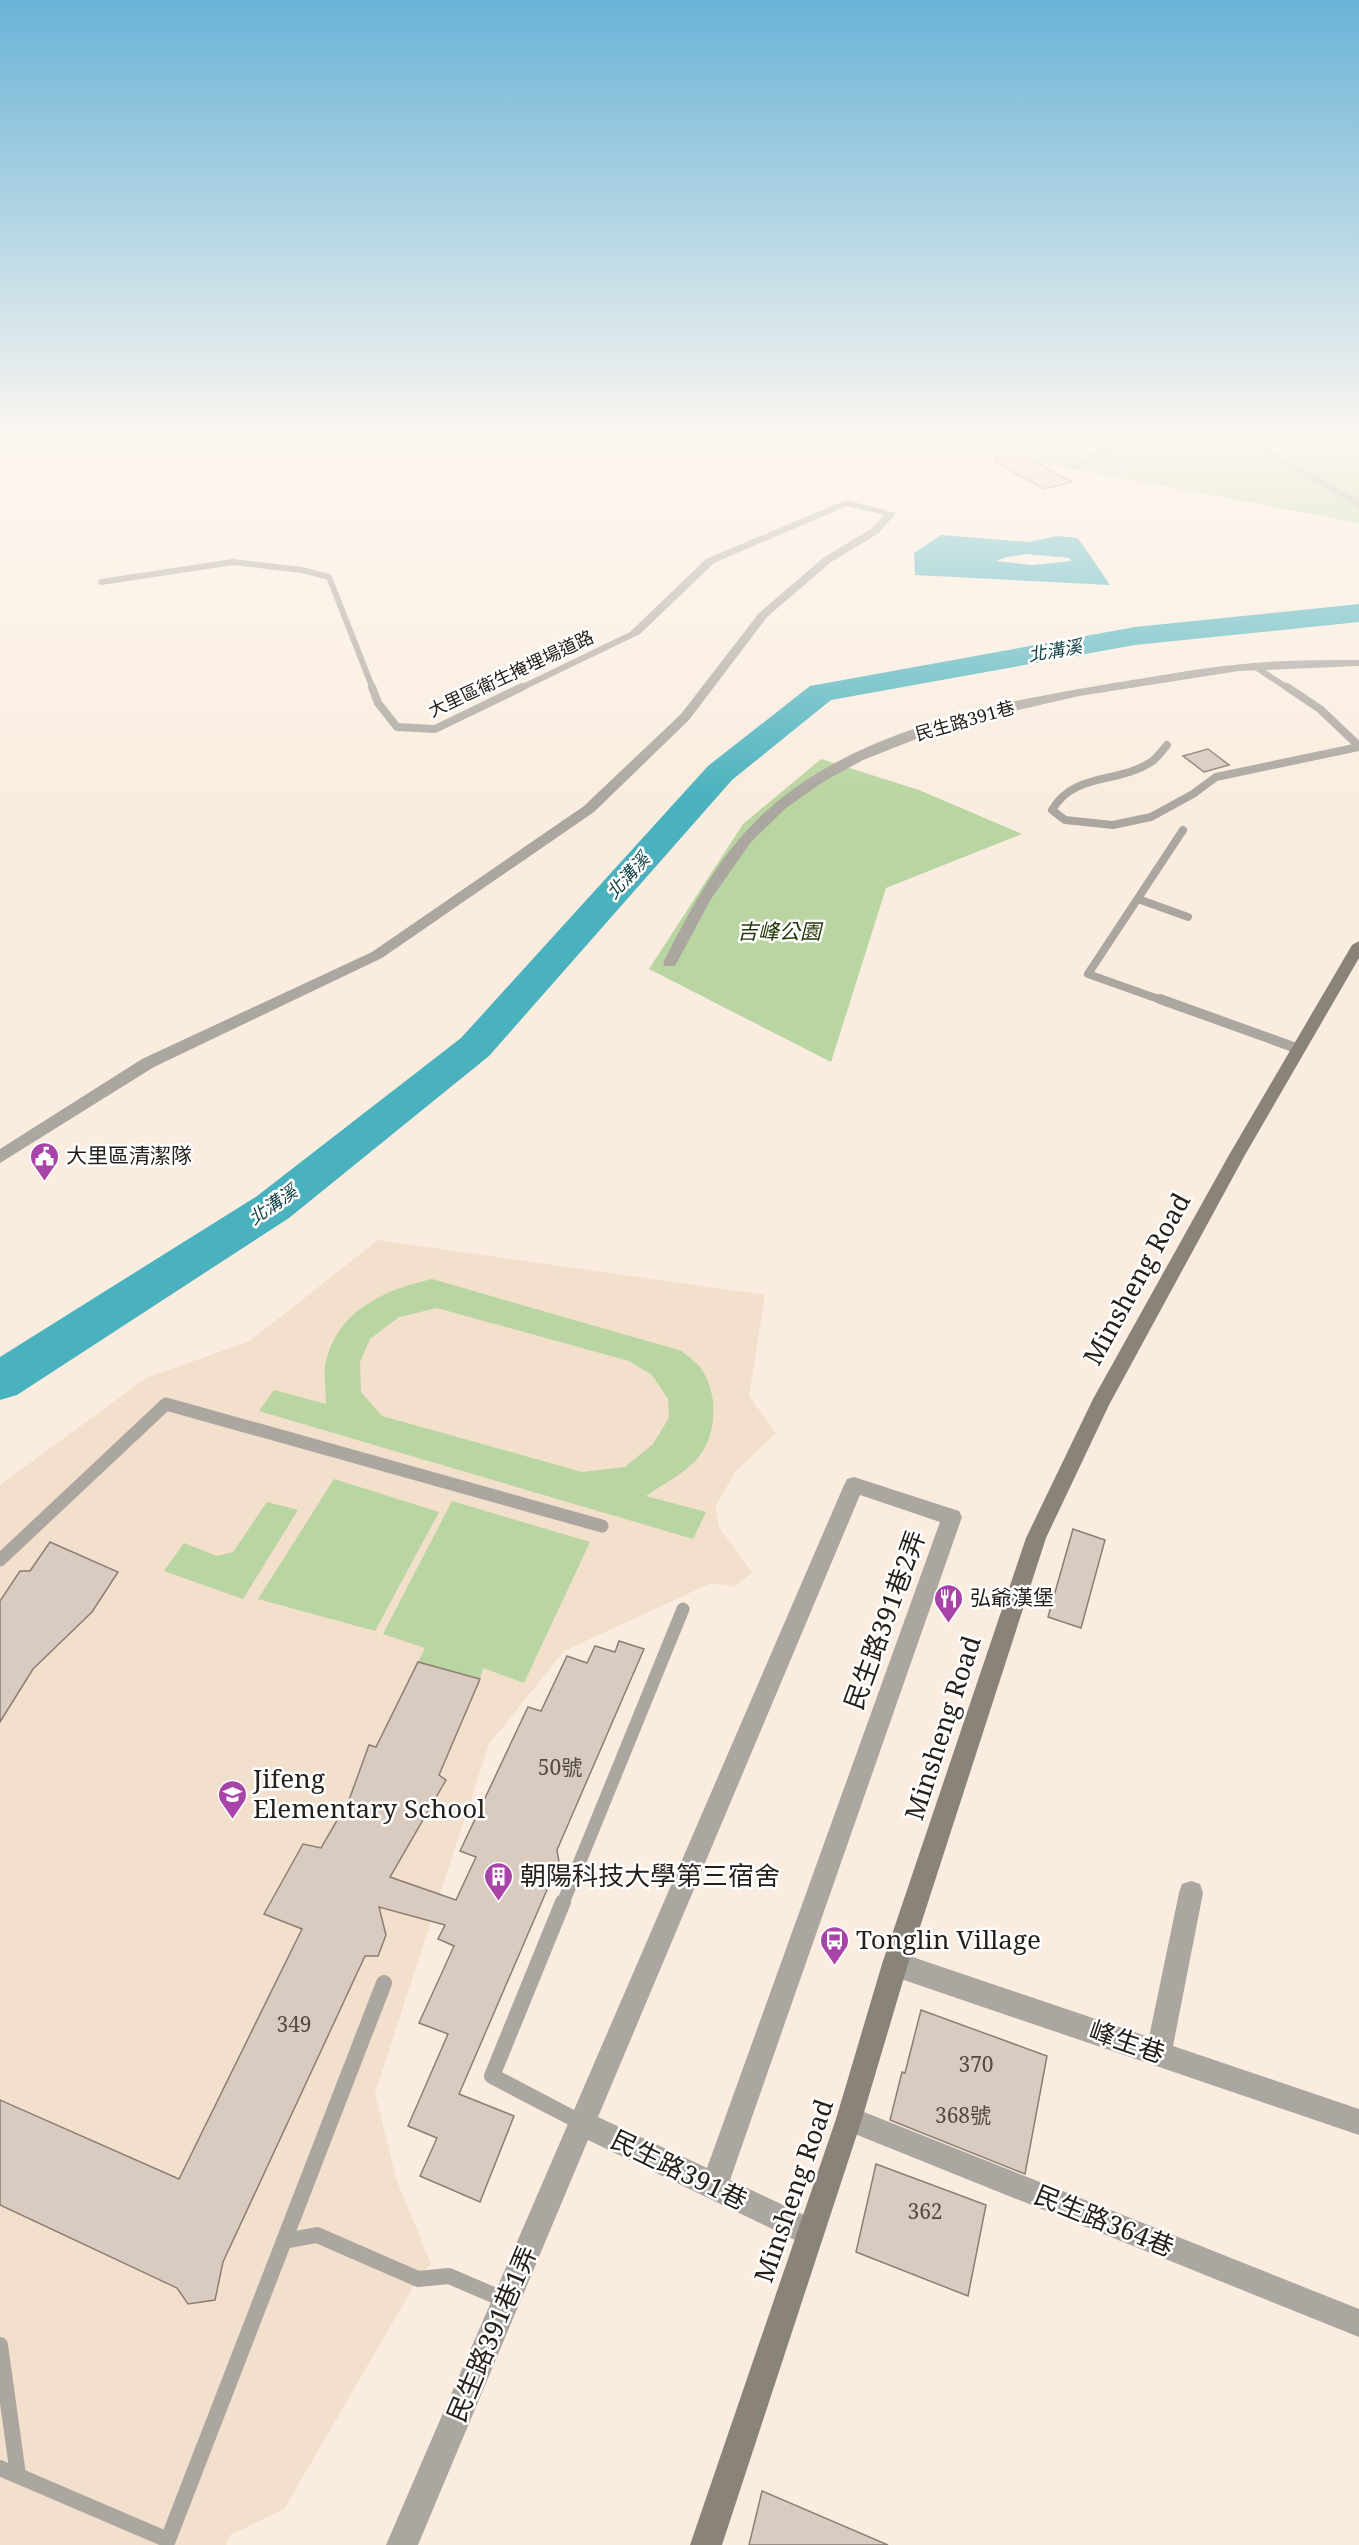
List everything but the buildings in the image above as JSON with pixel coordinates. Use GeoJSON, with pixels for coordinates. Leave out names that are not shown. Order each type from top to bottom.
{"type":"FeatureCollection","features":[{"type":"Feature","properties":{"kind":"street"},"geometry":{"type":"LineString","coordinates":[[635,633],[709,562]]}},
{"type":"Feature","properties":{"kind":"street"},"geometry":{"type":"LineString","coordinates":[[0,1157],[148,1063],[377,955],[589,809],[685,717],[763,615],[825,562]]}},
{"type":"Feature","properties":{"kind":"street","name":"民生路391巷"},"geometry":{"type":"LineString","coordinates":[[670,963],[703,898],[743,841],[779,806],[822,775],[950,722],[1058,696],[1254,666],[1359,663]]}},
{"type":"Feature","properties":{"kind":"street","name":"Minsheng Road"},"geometry":{"type":"LineString","coordinates":[[706,2545],[809,2232],[849,2119],[895,1964],[1036,1538],[1100,1404],[1359,945]]}},
{"type":"Feature","properties":{"kind":"street","name":"民生路391巷2弄"},"geometry":{"type":"LineString","coordinates":[[582,2123],[855,1485],[952,1517],[714,2186]]}},
{"type":"Feature","properties":{"kind":"street"},"geometry":{"type":"LineString","coordinates":[[1159,2053],[1191,1893]]}},
{"type":"Feature","properties":{"kind":"street","name":"峰生巷"},"geometry":{"type":"LineString","coordinates":[[895,1964],[1359,2122]]}},
{"type":"Feature","properties":{"kind":"street","name":"民生路364巷"},"geometry":{"type":"LineString","coordinates":[[849,2119],[1359,2323]]}},
{"type":"Feature","properties":{"kind":"street","name":"民生路391巷"},"geometry":{"type":"LineString","coordinates":[[582,2123],[809,2232]]}},
{"type":"Feature","properties":{"kind":"street","name":"民生路391巷1弄"},"geometry":{"type":"LineString","coordinates":[[402,2545],[582,2123]]}},
{"type":"Feature","properties":{"kind":"lane","name":"大里區衛生掩埋場道路"},"geometry":{"type":"LineString","coordinates":[[101,582],[233,562],[302,570],[329,577],[378,703],[398,727],[435,729],[635,633]]}},
{"type":"Feature","properties":{"kind":"lane"},"geometry":{"type":"LineString","coordinates":[[1254,666],[1320,709],[1359,747]]}},
{"type":"Feature","properties":{"kind":"lane"},"geometry":{"type":"LineString","coordinates":[[1167,745],[1151,762],[1128,772],[1087,781],[1055,801],[1052,810],[1065,820],[1113,825],[1151,817],[1193,794],[1216,777],[1359,747]]}},
{"type":"Feature","properties":{"kind":"lane"},"geometry":{"type":"LineString","coordinates":[[1183,830],[1088,974],[1299,1049]]}},
{"type":"Feature","properties":{"kind":"lane"},"geometry":{"type":"LineString","coordinates":[[1138,899],[1188,917]]}},
{"type":"Feature","properties":{"kind":"lane"},"geometry":{"type":"LineString","coordinates":[[0,1560],[166,1404],[602,1526]]}},
{"type":"Feature","properties":{"kind":"lane"},"geometry":{"type":"LineString","coordinates":[[582,2123],[492,2076],[683,1609]]}},
{"type":"Feature","properties":{"kind":"lane"},"geometry":{"type":"LineString","coordinates":[[0,2468],[168,2540],[384,1983]]}},
{"type":"Feature","properties":{"kind":"lane"},"geometry":{"type":"LineString","coordinates":[[284,2241],[317,2235],[418,2279],[449,2276],[506,2300]]}},
{"type":"Feature","properties":{"kind":"lane"},"geometry":{"type":"LineString","coordinates":[[0,2345],[18,2475]]}},
{"type":"Feature","properties":{"kind":"shaded area","name":"Jifeng Elementary School"},"geometry":{"type":"Polygon","coordinates":[[[378,1240],[765,1295],[749,1396],[776,1433],[735,1472],[715,1508],[719,1527],[752,1572],[735,1587],[711,1583],[564,1651],[489,1744],[375,2093],[397,2181],[431,2264],[418,2279],[284,2509],[230,2535],[226,2545],[0,2545],[0,1485],[146,1378],[250,1341],[378,1240]]]}},
{"type":"Feature","properties":{"kind":"green space","name":"吉峰公園"},"geometry":{"type":"Polygon","coordinates":[[[821,759],[919,790],[1022,834],[886,888],[831,1062],[649,969],[743,824],[821,759]]]}},
{"type":"Feature","properties":{"kind":"green space"},"geometry":{"type":"Polygon","coordinates":[[[432,1279],[682,1351],[695,1362],[706,1376],[713,1400],[712,1425],[705,1448],[698,1458],[680,1474],[646,1496],[706,1512],[693,1539],[259,1411],[274,1390],[326,1404],[326,1360],[335,1338],[345,1324],[356,1312],[370,1303],[416,1283],[432,1279]],[[437,1308],[399,1317],[370,1339],[360,1362],[361,1392],[382,1416],[582,1472],[625,1467],[653,1444],[669,1418],[668,1399],[652,1375],[629,1361],[437,1308]]]}},
{"type":"Feature","properties":{"kind":"green space"},"geometry":{"type":"Polygon","coordinates":[[[334,1479],[439,1512],[375,1631],[258,1599],[334,1479]]]}},
{"type":"Feature","properties":{"kind":"green space"},"geometry":{"type":"Polygon","coordinates":[[[452,1501],[590,1542],[524,1683],[483,1668],[480,1679],[418,1662],[425,1648],[383,1634],[452,1501]]]}},
{"type":"Feature","properties":{"kind":"green space"},"geometry":{"type":"Polygon","coordinates":[[[267,1502],[298,1510],[243,1599],[164,1571],[184,1543],[217,1556],[233,1552],[267,1502]]]}},
{"type":"Feature","properties":{"kind":"water"},"geometry":{"type":"Polygon","coordinates":[[[914,562],[1003,562],[1032,565],[1094,562],[1110,585],[915,575],[914,562]]]}},
{"type":"Feature","properties":{"kind":"waterway","name":"北溝溪"},"geometry":{"type":"LineString","coordinates":[[0,1381],[273,1207],[475,1047],[720,773],[821,693],[1135,636],[1359,613]]}},
{"type":"Feature","properties":{"kind":"place","name":"大里區清潔隊"},"geometry":{"type":"Point","coordinates":[45,1182]}},
{"type":"Feature","properties":{"kind":"place","name":"弘爺漢堡"},"geometry":{"type":"Point","coordinates":[949,1624]}},
{"type":"Feature","properties":{"kind":"place","name":"Jifeng Elementary School"},"geometry":{"type":"Point","coordinates":[232,1820]}},
{"type":"Feature","properties":{"kind":"place","name":"朝陽科技大學第三宿舍"},"geometry":{"type":"Point","coordinates":[499,1902]}},
{"type":"Feature","properties":{"kind":"place","name":"Tonglin Village"},"geometry":{"type":"Point","coordinates":[835,1966]}}]}
